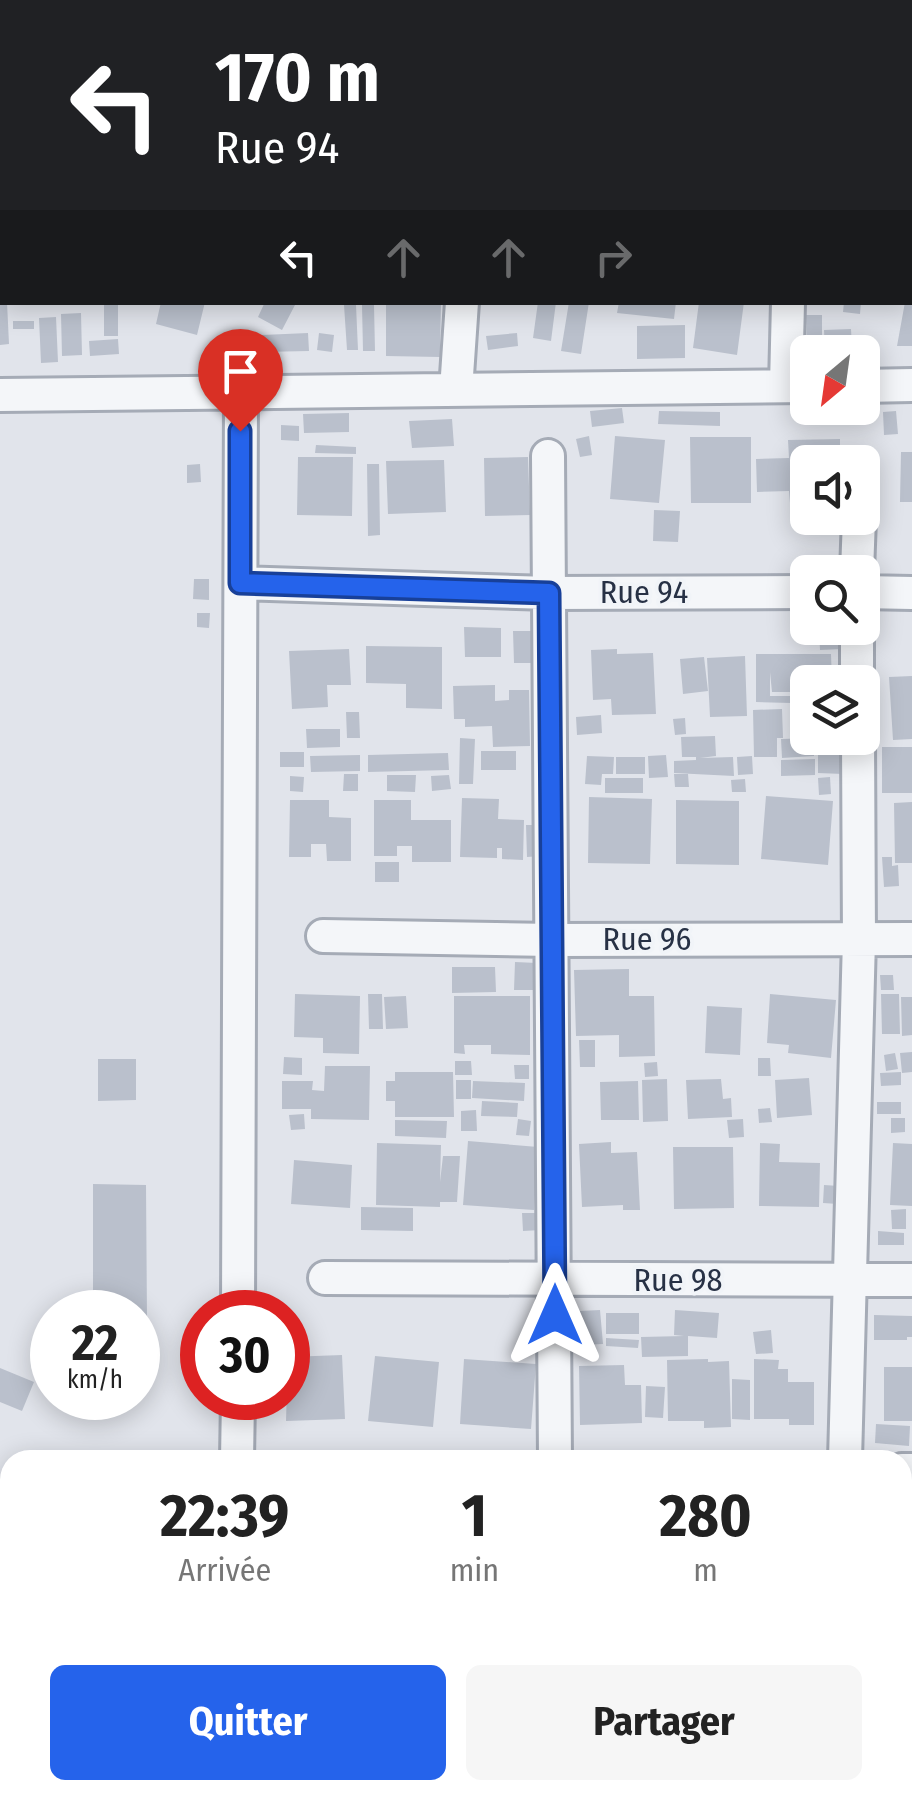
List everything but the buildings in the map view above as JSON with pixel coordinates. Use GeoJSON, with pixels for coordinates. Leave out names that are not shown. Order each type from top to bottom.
{"type":"FeatureCollection","features":[{"type":"Feature","properties":{"kind":"street"},"geometry":{"type":"LineString","coordinates":[[456,390],[462,305]]}},
{"type":"Feature","properties":{"kind":"street"},"geometry":{"type":"LineString","coordinates":[[788,305],[792,335]]}},
{"type":"Feature","properties":{"kind":"street"},"geometry":{"type":"LineString","coordinates":[[880,386],[912,385]]}},
{"type":"Feature","properties":{"kind":"street"},"geometry":{"type":"LineString","coordinates":[[0,395],[790,386]]}},
{"type":"Feature","properties":{"kind":"street"},"geometry":{"type":"LineString","coordinates":[[238,1290],[240,393]]}},
{"type":"Feature","properties":{"kind":"street"},"geometry":{"type":"LineString","coordinates":[[548,456],[556,1450]]}},
{"type":"Feature","properties":{"kind":"street","name":"Rue 94"},"geometry":{"type":"LineString","coordinates":[[240,583],[549,593],[790,592]]}},
{"type":"Feature","properties":{"kind":"street"},"geometry":{"type":"LineString","coordinates":[[880,592],[912,593]]}},
{"type":"Feature","properties":{"kind":"street"},"geometry":{"type":"LineString","coordinates":[[846,1450],[859,939],[858,755]]}},
{"type":"Feature","properties":{"kind":"street","name":"Rue 96"},"geometry":{"type":"LineString","coordinates":[[323,936],[912,939]]}},
{"type":"Feature","properties":{"kind":"street","name":"Rue 98"},"geometry":{"type":"LineString","coordinates":[[325,1278],[912,1280]]}},
{"type":"Feature","properties":{"kind":"street"},"geometry":{"type":"LineString","coordinates":[[238,1420],[238,1450]]}},
{"type":"Feature","properties":{"kind":"route"},"geometry":{"type":"LineString","coordinates":[[240,431],[240,583],[549,593],[555,1315]]}}]}
